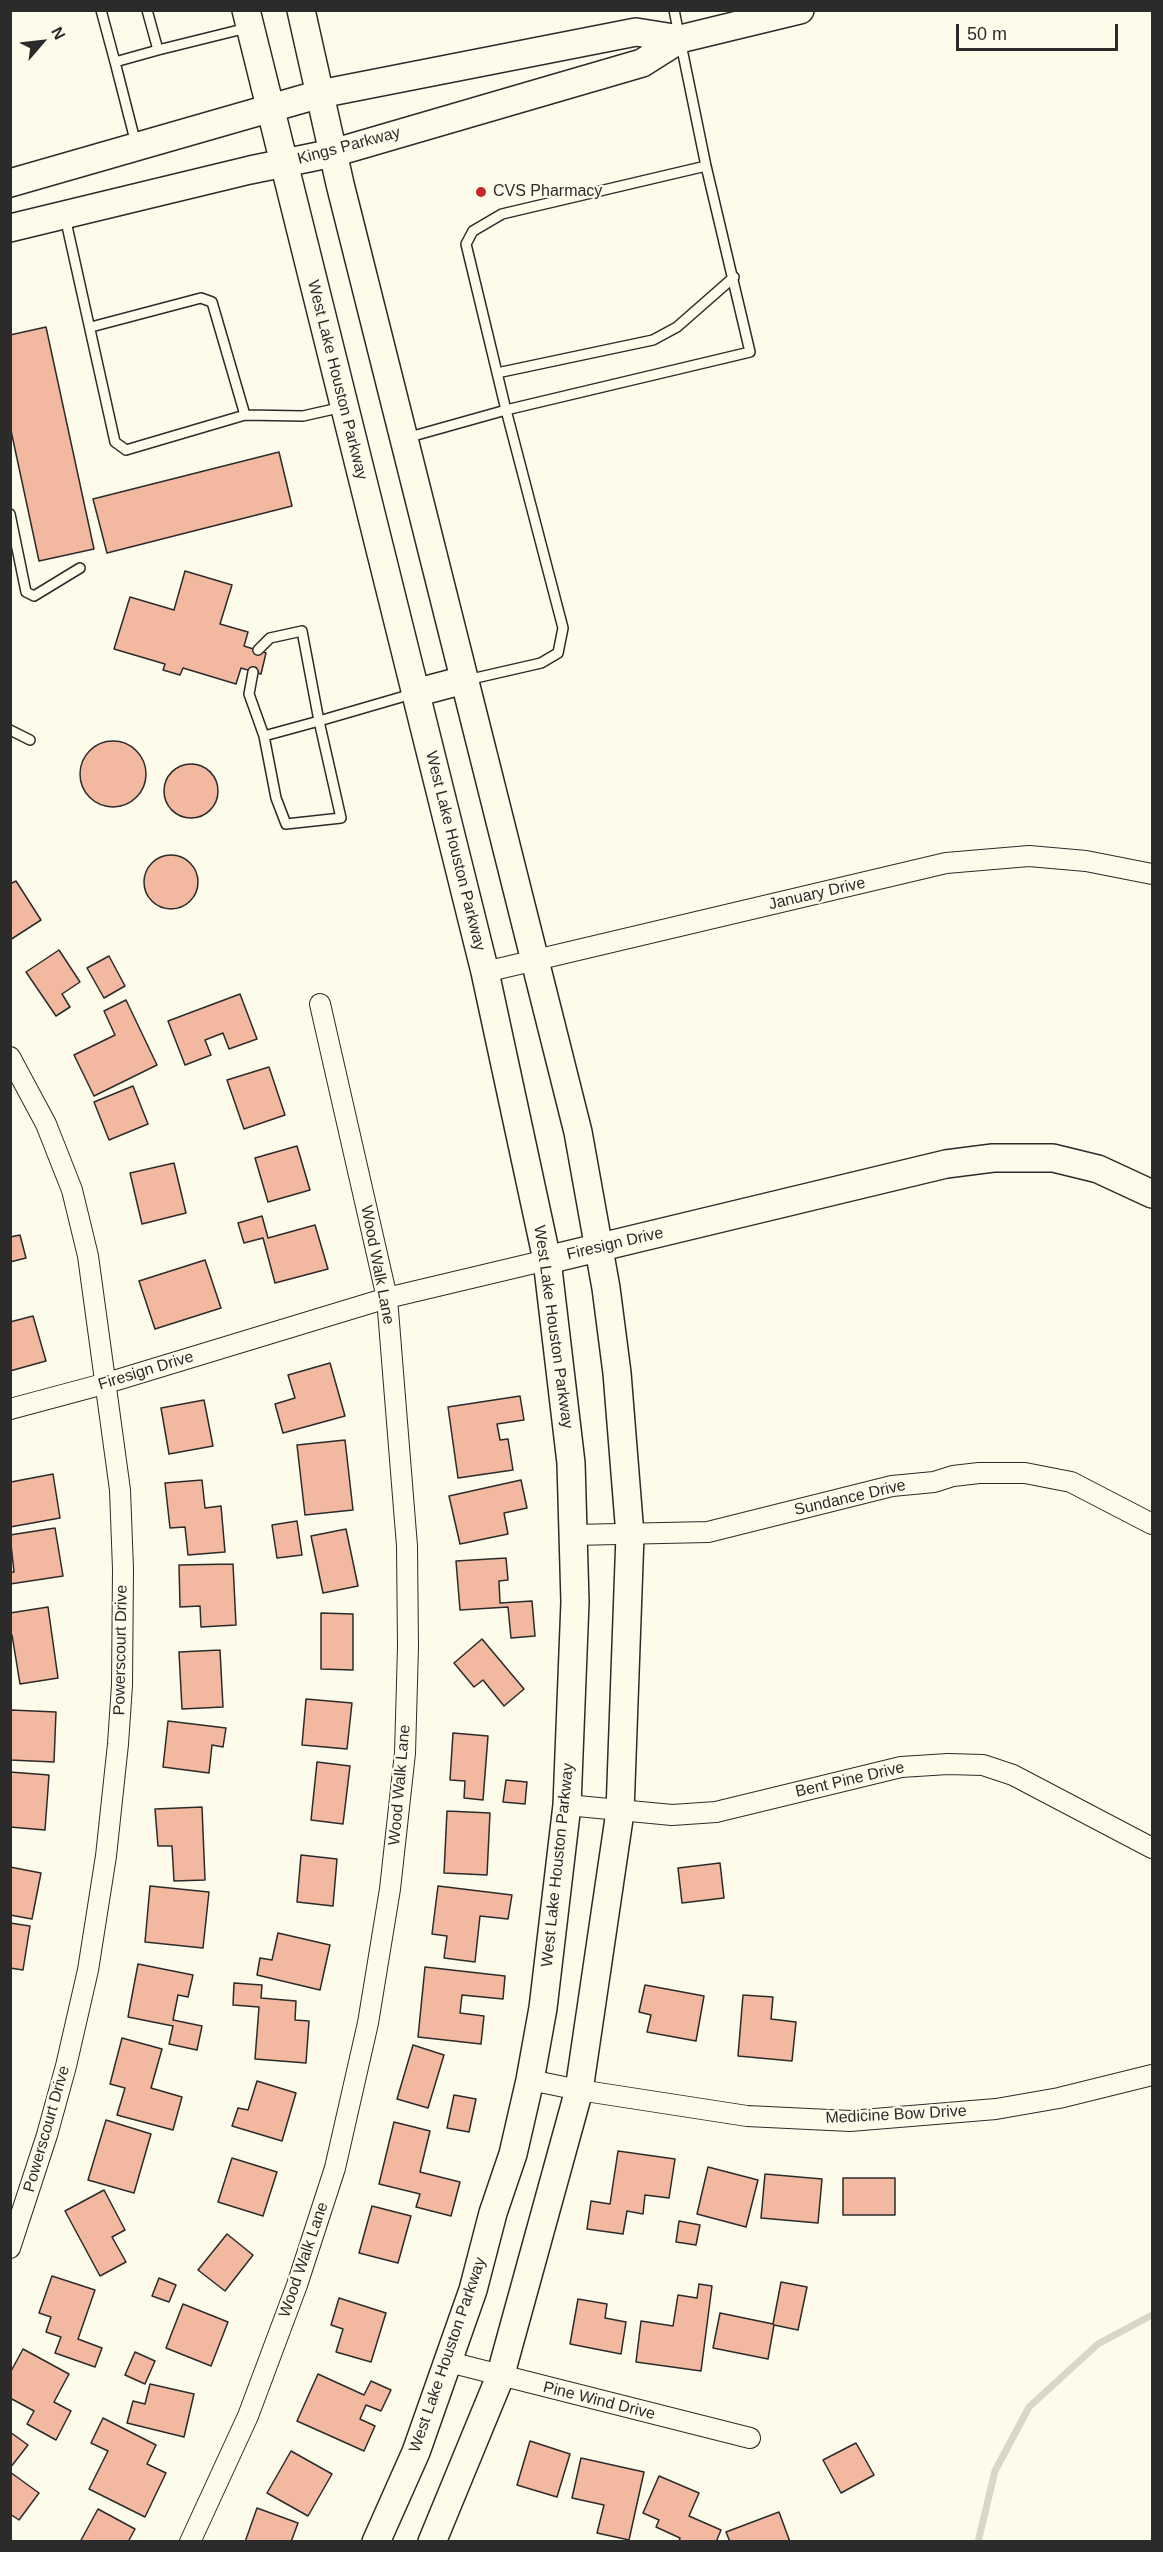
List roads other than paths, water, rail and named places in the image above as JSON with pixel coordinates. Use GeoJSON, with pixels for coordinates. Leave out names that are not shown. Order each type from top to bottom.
{"type":"FeatureCollection","features":[{"type":"Feature","properties":{"kind":"main road"},"geometry":{"type":"LineString","coordinates":[[301,10],[375,326],[406,438],[464,680],[578,1132],[600,1247],[617,1373],[630,1535],[620,1812],[579,2090],[500,2377],[432,2541]]}},
{"type":"Feature","properties":{"kind":"main road","name":"Kings Parkway"},"geometry":{"type":"LineString","coordinates":[[10,228],[333,153],[642,63],[680,39],[800,10]]}},
{"type":"Feature","properties":{"kind":"main road","name":"West Lake Houston Parkway"},"geometry":{"type":"LineString","coordinates":[[248,19],[485,972],[547,1260],[571,1463],[575,1602],[567,1805],[543,2008],[530,2080],[513,2154],[449,2362],[416,2452],[376,2541]]}},
{"type":"Feature","properties":{"kind":"main road","name":"Kings Parkway"},"geometry":{"type":"LineString","coordinates":[[10,183],[320,94],[636,32],[680,39]]}},
{"type":"Feature","properties":{"kind":"main road"},"geometry":{"type":"LineString","coordinates":[[415,693],[464,680]]}},
{"type":"Feature","properties":{"kind":"main road","name":"Firesign Drive"},"geometry":{"type":"LineString","coordinates":[[547,1260],[946,1164],[993,1158],[1053,1158],[1098,1169],[1152,1194]]}},
{"type":"Feature","properties":{"kind":"street","name":"January Drive"},"geometry":{"type":"LineString","coordinates":[[485,972],[946,863],[1029,856],[1086,861],[1152,874]]}},
{"type":"Feature","properties":{"kind":"street","name":"Wood Walk Lane"},"geometry":{"type":"LineString","coordinates":[[190,2541],[248,2416],[297,2286],[335,2168],[368,2023],[390,1889],[405,1753],[408,1647],[407,1546],[387,1298],[320,1004]]}},
{"type":"Feature","properties":{"kind":"street","name":"Powerscourt Drive"},"geometry":{"type":"LineString","coordinates":[[10,1057],[46,1124],[72,1190],[88,1256],[120,1490],[123,1569],[122,1685],[107,1845],[88,1970],[47,2135],[10,2248]]}},
{"type":"Feature","properties":{"kind":"street","name":"Firesign Drive"},"geometry":{"type":"LineString","coordinates":[[10,1409],[107,1383],[387,1298],[547,1260]]}},
{"type":"Feature","properties":{"kind":"street","name":"Sundance Drive"},"geometry":{"type":"LineString","coordinates":[[573,1535],[708,1532],[892,1486],[934,1482],[953,1476],[979,1473],[1025,1473],[1071,1482],[1152,1524]]}},
{"type":"Feature","properties":{"kind":"street","name":"Bent Pine Drive"},"geometry":{"type":"LineString","coordinates":[[567,1805],[620,1812],[672,1815],[716,1812],[901,1767],[948,1764],[983,1766],[1013,1775],[1152,1848]]}},
{"type":"Feature","properties":{"kind":"street","name":"Medicine Bow Drive"},"geometry":{"type":"LineString","coordinates":[[530,2080],[579,2090],[747,2116],[850,2121],[996,2109],[1059,2098],[1152,2075]]}},
{"type":"Feature","properties":{"kind":"street","name":"Pine Wind Drive"},"geometry":{"type":"LineString","coordinates":[[449,2362],[500,2377],[750,2438]]}},
{"type":"Feature","properties":{"kind":"lane"},"geometry":{"type":"LineString","coordinates":[[101,10],[136,147]]}},
{"type":"Feature","properties":{"kind":"lane"},"geometry":{"type":"LineString","coordinates":[[147,10],[158,50]]}},
{"type":"Feature","properties":{"kind":"lane"},"geometry":{"type":"LineString","coordinates":[[406,438],[506,410],[750,352],[706,166],[674,10]]}},
{"type":"Feature","properties":{"kind":"lane"},"geometry":{"type":"LineString","coordinates":[[115,62],[158,50],[248,19]]}},
{"type":"Feature","properties":{"kind":"lane"},"geometry":{"type":"LineString","coordinates":[[464,680],[541,663],[558,653],[563,628],[506,410],[466,244],[473,231],[502,214],[706,166]]}},
{"type":"Feature","properties":{"kind":"lane"},"geometry":{"type":"LineString","coordinates":[[65,215],[115,442],[126,450],[245,415],[303,416],[344,407]]}},
{"type":"Feature","properties":{"kind":"lane"},"geometry":{"type":"LineString","coordinates":[[497,374],[653,340],[677,327],[734,277]]}},
{"type":"Feature","properties":{"kind":"lane"},"geometry":{"type":"LineString","coordinates":[[91,327],[201,298],[212,302],[245,415]]}},
{"type":"Feature","properties":{"kind":"lane"},"geometry":{"type":"LineString","coordinates":[[10,514],[26,592],[34,596],[80,568]]}},
{"type":"Feature","properties":{"kind":"lane"},"geometry":{"type":"LineString","coordinates":[[253,672],[249,694],[264,736],[276,798],[286,824],[341,818],[302,631],[270,638],[258,650]]}},
{"type":"Feature","properties":{"kind":"lane"},"geometry":{"type":"LineString","coordinates":[[264,736],[415,693]]}},
{"type":"Feature","properties":{"kind":"lane"},"geometry":{"type":"LineString","coordinates":[[10,730],[30,740]]}},
{"type":"Feature","properties":{"kind":"waterway"},"geometry":{"type":"LineString","coordinates":[[978,2542],[995,2471],[1029,2407],[1098,2344],[1152,2315]]}},
{"type":"Feature","properties":{"kind":"place","name":"CVS Pharmacy"},"geometry":{"type":"Point","coordinates":[481,192]}}]}
